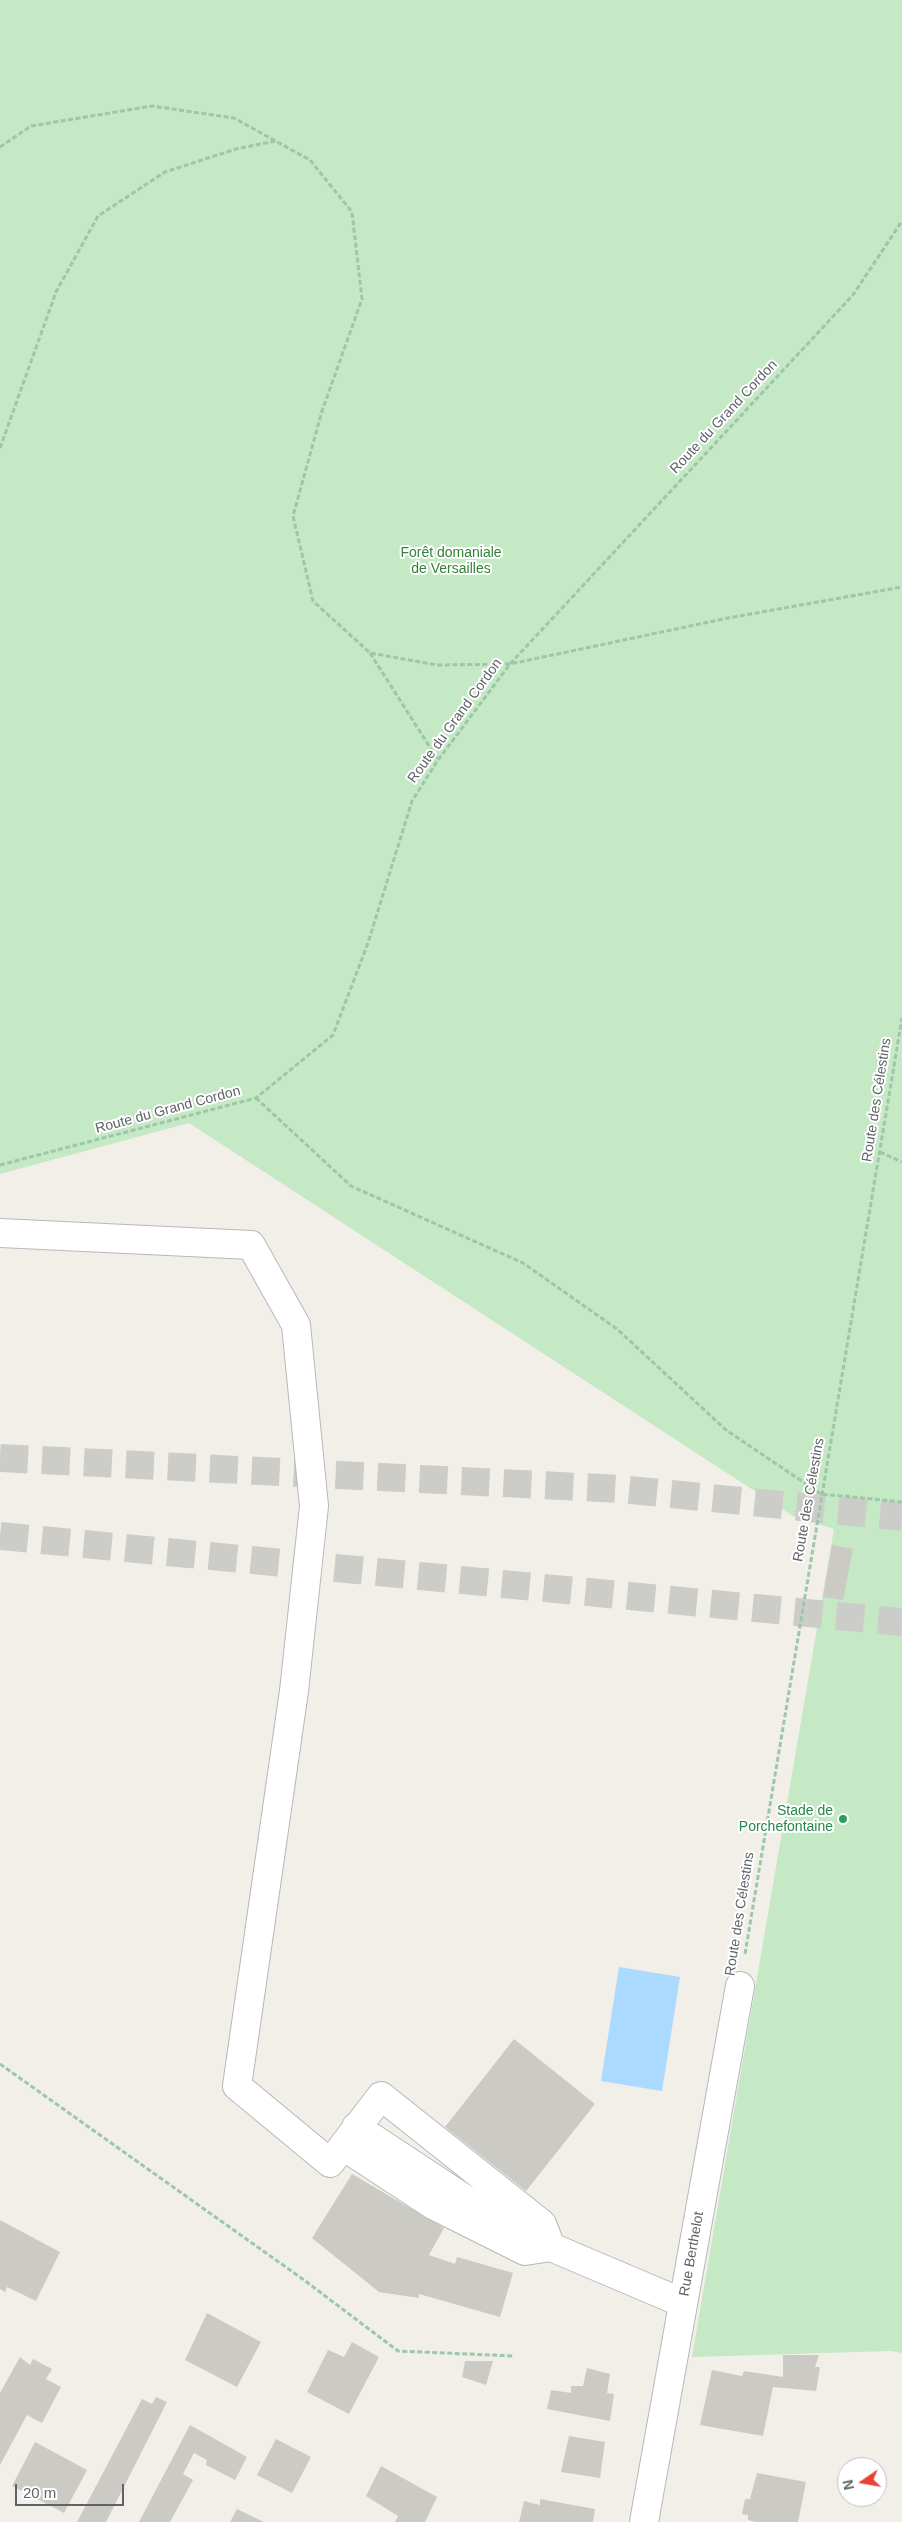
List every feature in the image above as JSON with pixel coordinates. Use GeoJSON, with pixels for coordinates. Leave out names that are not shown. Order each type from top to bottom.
{"type":"FeatureCollection","features":[{"type":"Feature","properties":{"kind":"street"},"geometry":{"type":"LineString","coordinates":[[0,1233],[251,1245],[296,1325],[314,1506],[294,1691],[237,2086],[330,2164],[381,2096],[538,2239]]}},
{"type":"Feature","properties":{"kind":"street","name":"Rue Berthelot"},"geometry":{"type":"LineString","coordinates":[[644,2522],[740,1986]]}},
{"type":"Feature","properties":{"kind":"street"},"geometry":{"type":"LineString","coordinates":[[350,2136],[433,2205],[538,2239],[683,2303]]}},
{"type":"Feature","properties":{"kind":"path"},"geometry":{"type":"LineString","coordinates":[[0,148],[31,126],[152,106],[234,118],[310,160],[352,212],[362,299],[322,412],[293,516],[313,601],[370,653],[438,760]]}},
{"type":"Feature","properties":{"kind":"path"},"geometry":{"type":"LineString","coordinates":[[0,448],[56,292],[98,216],[165,172],[236,149],[276,141]]}},
{"type":"Feature","properties":{"kind":"path","name":"Route du Grand Cordon"},"geometry":{"type":"LineString","coordinates":[[0,1165],[256,1098],[333,1034],[368,943],[412,800],[438,760],[510,664],[853,295],[902,221]]}},
{"type":"Feature","properties":{"kind":"path"},"geometry":{"type":"LineString","coordinates":[[370,653],[437,665],[510,664],[728,618],[902,587]]}},
{"type":"Feature","properties":{"kind":"path","name":"Route des Célestins"},"geometry":{"type":"LineString","coordinates":[[740,1986],[902,1018]]}},
{"type":"Feature","properties":{"kind":"path"},"geometry":{"type":"LineString","coordinates":[[256,1098],[351,1186],[523,1263],[617,1329],[726,1430],[821,1494],[902,1502]]}},
{"type":"Feature","properties":{"kind":"path"},"geometry":{"type":"LineString","coordinates":[[880,1152],[902,1162]]}},
{"type":"Feature","properties":{"kind":"path"},"geometry":{"type":"LineString","coordinates":[[0,2064],[318,2290],[398,2351],[514,2356]]}},
{"type":"Feature","properties":{"kind":"green space","name":"Forêt domaniale de Versailles"},"geometry":{"type":"Polygon","coordinates":[[[0,0],[902,0],[902,2353],[891,2351],[692,2357],[834,1529],[793,1516],[189,1123],[0,1174],[0,0]]]}},
{"type":"Feature","properties":{"kind":"water"},"geometry":{"type":"Polygon","coordinates":[[[619,1967],[680,1977],[662,2091],[601,2081],[619,1967]]]}},
{"type":"Feature","properties":{"kind":"building"},"geometry":{"type":"Polygon","coordinates":[[[832,1545],[853,1549],[843,1600],[823,1597],[832,1545]]]}},
{"type":"Feature","properties":{"kind":"building"},"geometry":{"type":"Polygon","coordinates":[[[514,2039],[595,2104],[526,2191],[445,2127],[514,2039]]]}},
{"type":"Feature","properties":{"kind":"building"},"geometry":{"type":"Polygon","coordinates":[[[352,2174],[444,2228],[429,2255],[455,2264],[457,2257],[513,2273],[500,2317],[419,2294],[419,2298],[379,2292],[312,2238],[352,2174]]]}},
{"type":"Feature","properties":{"kind":"building"},"geometry":{"type":"Polygon","coordinates":[[[0,2220],[60,2252],[36,2301],[7,2287],[5,2292],[0,2289],[0,2220]]]}},
{"type":"Feature","properties":{"kind":"building"},"geometry":{"type":"Polygon","coordinates":[[[207,2313],[261,2342],[237,2387],[185,2360],[207,2313]]]}},
{"type":"Feature","properties":{"kind":"building"},"geometry":{"type":"Polygon","coordinates":[[[352,2342],[379,2357],[349,2414],[307,2392],[328,2350],[344,2357],[352,2342]]]}},
{"type":"Feature","properties":{"kind":"building"},"geometry":{"type":"Polygon","coordinates":[[[783,2355],[819,2355],[815,2367],[820,2367],[816,2391],[773,2387],[763,2436],[700,2425],[712,2370],[742,2376],[744,2371],[783,2377],[783,2355]]]}},
{"type":"Feature","properties":{"kind":"building"},"geometry":{"type":"Polygon","coordinates":[[[20,2357],[30,2365],[33,2359],[52,2369],[46,2379],[61,2387],[42,2423],[27,2415],[0,2465],[0,2393],[20,2357]]]}},
{"type":"Feature","properties":{"kind":"building"},"geometry":{"type":"Polygon","coordinates":[[[465,2361],[493,2361],[486,2385],[462,2377],[465,2361]]]}},
{"type":"Feature","properties":{"kind":"building"},"geometry":{"type":"Polygon","coordinates":[[[587,2368],[610,2374],[607,2393],[614,2394],[610,2421],[547,2409],[551,2390],[571,2393],[571,2386],[583,2386],[587,2368]]]}},
{"type":"Feature","properties":{"kind":"building"},"geometry":{"type":"Polygon","coordinates":[[[156,2397],[167,2402],[106,2522],[77,2522],[142,2399],[152,2404],[156,2397]]]}},
{"type":"Feature","properties":{"kind":"building"},"geometry":{"type":"Polygon","coordinates":[[[190,2425],[247,2457],[235,2480],[206,2465],[207,2460],[194,2453],[183,2474],[193,2480],[170,2522],[139,2522],[190,2425]]]}},
{"type":"Feature","properties":{"kind":"building"},"geometry":{"type":"Polygon","coordinates":[[[569,2436],[605,2442],[600,2478],[561,2472],[569,2436]]]}},
{"type":"Feature","properties":{"kind":"building"},"geometry":{"type":"Polygon","coordinates":[[[276,2439],[311,2457],[292,2493],[257,2475],[276,2439]]]}},
{"type":"Feature","properties":{"kind":"building"},"geometry":{"type":"Polygon","coordinates":[[[35,2442],[87,2470],[64,2513],[12,2486],[35,2442]]]}},
{"type":"Feature","properties":{"kind":"building"},"geometry":{"type":"Polygon","coordinates":[[[381,2466],[437,2497],[425,2522],[395,2522],[398,2516],[366,2496],[381,2466]]]}},
{"type":"Feature","properties":{"kind":"building"},"geometry":{"type":"Polygon","coordinates":[[[757,2473],[806,2482],[798,2522],[756,2522],[748,2520],[748,2515],[742,2514],[745,2499],[750,2499],[757,2473]]]}},
{"type":"Feature","properties":{"kind":"building"},"geometry":{"type":"Polygon","coordinates":[[[540,2499],[595,2509],[593,2522],[519,2522],[524,2501],[540,2505],[540,2499]]]}},
{"type":"Feature","properties":{"kind":"building"},"geometry":{"type":"Polygon","coordinates":[[[237,2509],[264,2522],[230,2522],[237,2509]]]}},
{"type":"Feature","properties":{"kind":"tunnel"},"geometry":{"type":"LineString","coordinates":[[0,1458],[621,1489],[902,1517]]}},
{"type":"Feature","properties":{"kind":"tunnel"},"geometry":{"type":"LineString","coordinates":[[0,1536],[902,1622]]}},
{"type":"Feature","properties":{"kind":"place","name":"Stade de Porchefontaine"},"geometry":{"type":"Point","coordinates":[843,1819]}}]}
